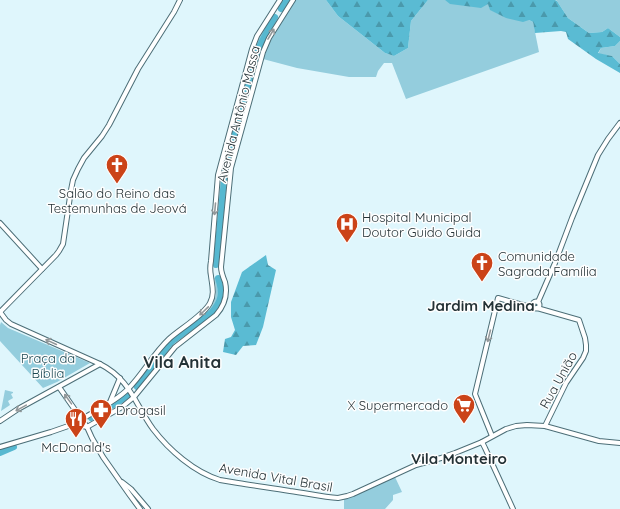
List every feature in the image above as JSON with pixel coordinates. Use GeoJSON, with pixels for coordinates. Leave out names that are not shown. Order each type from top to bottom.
{"type":"FeatureCollection","features":[{"type":"Feature","properties":{"kind":"street"},"geometry":{"type":"LineString","coordinates":[[0,312],[56,255],[61,248],[63,244],[73,180],[78,169],[84,158],[109,125],[138,69],[180,0]]}},
{"type":"Feature","properties":{"kind":"street","name":"Avenida Antônio Massa"},"geometry":{"type":"LineString","coordinates":[[82,419],[110,403],[129,389],[168,340],[203,312],[211,302],[213,291],[210,261],[218,175],[252,49],[257,36],[280,0]]}},
{"type":"Feature","properties":{"kind":"street","name":"Avenida Antônio Massa"},"geometry":{"type":"LineString","coordinates":[[87,427],[122,407],[134,397],[175,347],[216,315],[224,303],[226,290],[221,267],[231,168],[263,52],[269,38],[293,0]]}},
{"type":"Feature","properties":{"kind":"street"},"geometry":{"type":"LineString","coordinates":[[492,436],[475,394],[498,298],[536,305],[555,263],[598,155],[620,123]]}},
{"type":"Feature","properties":{"kind":"street"},"geometry":{"type":"LineString","coordinates":[[0,223],[42,269]]}},
{"type":"Feature","properties":{"kind":"street","name":"Rua União"},"geometry":{"type":"LineString","coordinates":[[536,305],[546,310],[579,320],[586,345],[586,351],[583,358],[566,383],[545,426]]}},
{"type":"Feature","properties":{"kind":"street","name":"Avenida Vital Brasil"},"geometry":{"type":"LineString","coordinates":[[0,312],[11,324],[100,364],[112,371],[129,389],[158,436],[168,447],[186,462],[210,476],[221,480],[252,486],[342,498],[416,465],[441,458],[482,442],[516,426],[545,426],[599,441],[620,443]]}},
{"type":"Feature","properties":{"kind":"street"},"geometry":{"type":"LineString","coordinates":[[0,421],[18,409],[100,364]]}},
{"type":"Feature","properties":{"kind":"street"},"geometry":{"type":"LineString","coordinates":[[110,403],[120,378]]}},
{"type":"Feature","properties":{"kind":"street"},"geometry":{"type":"LineString","coordinates":[[59,387],[82,419],[103,457],[140,509]]}},
{"type":"Feature","properties":{"kind":"street"},"geometry":{"type":"LineString","coordinates":[[74,424],[77,412]]}},
{"type":"Feature","properties":{"kind":"street"},"geometry":{"type":"LineString","coordinates":[[0,447],[74,424],[87,427]]}},
{"type":"Feature","properties":{"kind":"street"},"geometry":{"type":"LineString","coordinates":[[482,442],[513,509]]}},
{"type":"Feature","properties":{"kind":"street"},"geometry":{"type":"LineString","coordinates":[[119,479],[131,489],[148,509]]}},
{"type":"Feature","properties":{"kind":"green space"},"geometry":{"type":"Polygon","coordinates":[[[282,0],[291,0],[281,12],[277,7],[282,0]]]}},
{"type":"Feature","properties":{"kind":"green space"},"geometry":{"type":"Polygon","coordinates":[[[295,0],[326,0],[338,16],[385,53],[394,56],[408,48],[411,21],[428,0],[488,4],[533,22],[539,52],[406,99],[392,63],[384,63],[378,71],[376,77],[349,77],[297,68],[263,59],[272,36],[295,0]]]}},
{"type":"Feature","properties":{"kind":"green space"},"geometry":{"type":"Polygon","coordinates":[[[326,0],[428,0],[411,21],[408,48],[394,56],[385,53],[338,16],[326,0]]]}},
{"type":"Feature","properties":{"kind":"green space"},"geometry":{"type":"Polygon","coordinates":[[[445,0],[555,0],[568,18],[589,33],[602,32],[608,28],[620,37],[620,41],[615,46],[601,48],[598,53],[612,56],[620,64],[620,73],[596,59],[568,39],[566,32],[535,33],[533,22],[529,20],[523,22],[506,18],[490,10],[488,4],[481,8],[450,4],[445,0]]]}},
{"type":"Feature","properties":{"kind":"green space"},"geometry":{"type":"Polygon","coordinates":[[[556,0],[620,0],[620,37],[608,28],[602,32],[589,33],[568,18],[556,0]]]}},
{"type":"Feature","properties":{"kind":"green space"},"geometry":{"type":"Polygon","coordinates":[[[273,14],[279,18],[267,36],[261,50],[229,171],[225,172],[222,170],[253,54],[259,37],[273,14]]]}},
{"type":"Feature","properties":{"kind":"green space"},"geometry":{"type":"Polygon","coordinates":[[[620,41],[620,64],[612,56],[598,54],[601,48],[615,46],[620,41]]]}},
{"type":"Feature","properties":{"kind":"green space"},"geometry":{"type":"Polygon","coordinates":[[[223,177],[227,179],[219,264],[214,268],[221,179],[223,177]]]}},
{"type":"Feature","properties":{"kind":"green space"},"geometry":{"type":"Polygon","coordinates":[[[266,255],[268,265],[276,270],[263,327],[256,345],[243,346],[236,355],[223,352],[225,339],[231,337],[235,330],[231,317],[231,302],[242,272],[266,255]]]}},
{"type":"Feature","properties":{"kind":"green space"},"geometry":{"type":"Polygon","coordinates":[[[219,275],[223,292],[219,306],[211,315],[171,346],[137,390],[134,386],[167,344],[206,313],[213,304],[216,293],[214,278],[219,275]]]}},
{"type":"Feature","properties":{"kind":"green space","name":"Praça da Bíblia"},"geometry":{"type":"Polygon","coordinates":[[[1,322],[8,328],[90,363],[57,382],[43,388],[0,341],[1,322]]]}},
{"type":"Feature","properties":{"kind":"green space"},"geometry":{"type":"Polygon","coordinates":[[[5,390],[13,392],[11,394],[13,398],[8,401],[10,405],[1,411],[5,390]]]}},
{"type":"Feature","properties":{"kind":"green space"},"geometry":{"type":"Polygon","coordinates":[[[128,393],[130,396],[91,419],[90,417],[111,406],[128,393]]]}},
{"type":"Feature","properties":{"kind":"green space"},"geometry":{"type":"Polygon","coordinates":[[[395,477],[402,492],[393,495],[393,500],[385,509],[344,509],[344,498],[395,477]]]}},
{"type":"Feature","properties":{"kind":"waterway"},"geometry":{"type":"LineString","coordinates":[[281,9],[287,0]]}},
{"type":"Feature","properties":{"kind":"waterway"},"geometry":{"type":"LineString","coordinates":[[226,170],[259,47],[275,17]]}},
{"type":"Feature","properties":{"kind":"waterway"},"geometry":{"type":"LineString","coordinates":[[216,265],[224,179]]}},
{"type":"Feature","properties":{"kind":"waterway"},"geometry":{"type":"LineString","coordinates":[[137,387],[168,346],[215,309],[221,293],[218,278]]}},
{"type":"Feature","properties":{"kind":"waterway"},"geometry":{"type":"LineString","coordinates":[[91,418],[128,395]]}},
{"type":"Feature","properties":{"kind":"waterway"},"geometry":{"type":"LineString","coordinates":[[0,453],[14,447]]}},
{"type":"Feature","properties":{"kind":"place","name":"Salão do Reino das Testemunhas de Jeová"},"geometry":{"type":"Point","coordinates":[117,184]}},
{"type":"Feature","properties":{"kind":"place","name":"Hospital Municipal Doutor Guido Guida"},"geometry":{"type":"Point","coordinates":[347,244]}},
{"type":"Feature","properties":{"kind":"place","name":"Comunidade Sagrada Família"},"geometry":{"type":"Point","coordinates":[482,282]}},
{"type":"Feature","properties":{"kind":"place","name":"X Supermercado"},"geometry":{"type":"Point","coordinates":[464,424]}},
{"type":"Feature","properties":{"kind":"place","name":"Drogasil"},"geometry":{"type":"Point","coordinates":[101,430]}},
{"type":"Feature","properties":{"kind":"place","name":"McDonald's"},"geometry":{"type":"Point","coordinates":[76,438]}},
{"type":"Feature","properties":{"kind":"district","name":"Jardim Medina"},"geometry":{"type":"Point","coordinates":[481,306]}},
{"type":"Feature","properties":{"kind":"district","name":"Vila Anita"},"geometry":{"type":"Point","coordinates":[182,362]}},
{"type":"Feature","properties":{"kind":"district","name":"Vila Monteiro"},"geometry":{"type":"Point","coordinates":[459,459]}}]}
